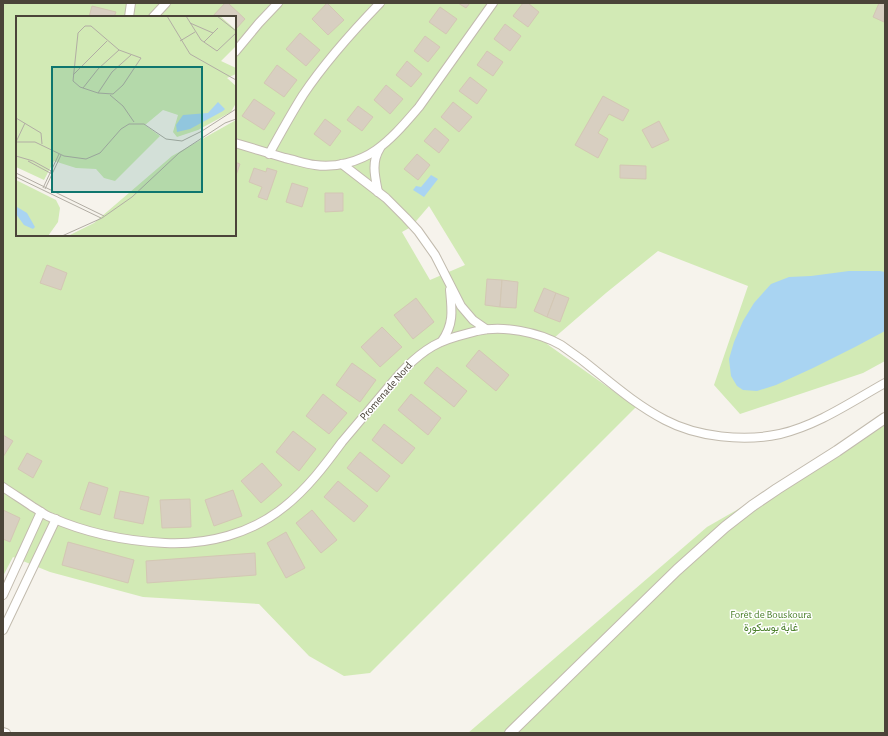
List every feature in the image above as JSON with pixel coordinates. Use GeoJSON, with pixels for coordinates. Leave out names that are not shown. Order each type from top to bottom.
{"type":"FeatureCollection","features":[{"type":"Feature","properties":{"kind":"street"},"geometry":{"type":"LineString","coordinates":[[129,16],[131,3]]}},
{"type":"Feature","properties":{"kind":"street"},"geometry":{"type":"LineString","coordinates":[[155,16],[166,3]]}},
{"type":"Feature","properties":{"kind":"street"},"geometry":{"type":"LineString","coordinates":[[236,51],[278,3]]}},
{"type":"Feature","properties":{"kind":"street"},"geometry":{"type":"LineString","coordinates":[[269,154],[303,95],[315,78],[354,30],[380,3]]}},
{"type":"Feature","properties":{"kind":"street"},"geometry":{"type":"LineString","coordinates":[[378,192],[374,162],[377,153],[419,107],[494,3]]}},
{"type":"Feature","properties":{"kind":"street"},"geometry":{"type":"LineString","coordinates":[[236,143],[269,154],[314,165],[326,166],[342,164],[364,157],[382,146]]}},
{"type":"Feature","properties":{"kind":"street"},"geometry":{"type":"LineString","coordinates":[[342,164],[378,192],[418,230],[432,252],[461,306],[473,320],[486,330]]}},
{"type":"Feature","properties":{"kind":"street"},"geometry":{"type":"LineString","coordinates":[[442,341],[448,333],[451,321],[452,303],[450,285]]}},
{"type":"Feature","properties":{"kind":"street","name":"Promenade Nord"},"geometry":{"type":"LineString","coordinates":[[3,487],[52,518],[71,526],[114,537],[138,541],[172,543],[197,542],[232,535],[253,526],[276,513],[294,499],[319,472],[394,380],[420,354],[434,345],[455,336],[486,330],[504,329],[519,331],[542,337],[560,345],[652,413],[680,427],[711,434],[756,437],[769,436],[792,430],[825,417],[885,383]]}},
{"type":"Feature","properties":{"kind":"street"},"geometry":{"type":"LineString","coordinates":[[510,733],[677,570],[725,526],[777,489],[885,418]]}},
{"type":"Feature","properties":{"kind":"street"},"geometry":{"type":"LineString","coordinates":[[3,594],[41,512]]}},
{"type":"Feature","properties":{"kind":"street"},"geometry":{"type":"LineString","coordinates":[[3,630],[5,621],[56,519]]}},
{"type":"Feature","properties":{"kind":"green space"},"geometry":{"type":"Polygon","coordinates":[[[3,3],[885,3],[885,361],[863,373],[740,414],[714,385],[748,286],[658,251],[606,293],[547,344],[636,407],[370,673],[344,676],[309,656],[259,604],[143,597],[50,572],[13,557],[3,576],[3,3]],[[429,206],[411,227],[402,232],[430,280],[465,265],[429,206]]]}},
{"type":"Feature","properties":{"kind":"green space","name":"Forêt de Bouskoura غابة بوسكورة"},"geometry":{"type":"Polygon","coordinates":[[[885,425],[885,733],[468,733],[707,527],[885,425]]]}},
{"type":"Feature","properties":{"kind":"water"},"geometry":{"type":"Polygon","coordinates":[[[431,175],[438,179],[424,197],[413,190],[416,186],[421,187],[431,175]]]}},
{"type":"Feature","properties":{"kind":"water"},"geometry":{"type":"Polygon","coordinates":[[[849,271],[885,272],[885,331],[776,385],[757,391],[743,390],[737,386],[731,376],[729,359],[734,342],[743,321],[754,303],[771,284],[789,277],[849,271]]]}},
{"type":"Feature","properties":{"kind":"building"},"geometry":{"type":"Polygon","coordinates":[[[225,3],[228,3],[245,19],[236,29],[236,16],[213,16],[225,3]]]}},
{"type":"Feature","properties":{"kind":"building"},"geometry":{"type":"Polygon","coordinates":[[[327,3],[344,20],[328,35],[312,19],[327,3]]]}},
{"type":"Feature","properties":{"kind":"building"},"geometry":{"type":"Polygon","coordinates":[[[458,3],[470,3],[466,8],[458,3]]]}},
{"type":"Feature","properties":{"kind":"building"},"geometry":{"type":"Polygon","coordinates":[[[523,3],[528,3],[539,12],[528,27],[513,16],[523,3]]]}},
{"type":"Feature","properties":{"kind":"building"},"geometry":{"type":"Polygon","coordinates":[[[879,3],[885,3],[884,22],[873,17],[879,3]]]}},
{"type":"Feature","properties":{"kind":"building"},"geometry":{"type":"Polygon","coordinates":[[[92,6],[116,12],[114,16],[89,16],[92,6]]]}},
{"type":"Feature","properties":{"kind":"building"},"geometry":{"type":"Polygon","coordinates":[[[440,7],[457,19],[446,34],[429,22],[440,7]]]}},
{"type":"Feature","properties":{"kind":"building"},"geometry":{"type":"Polygon","coordinates":[[[505,24],[521,36],[510,51],[494,39],[505,24]]]}},
{"type":"Feature","properties":{"kind":"building"},"geometry":{"type":"Polygon","coordinates":[[[300,33],[320,50],[306,66],[286,49],[300,33]]]}},
{"type":"Feature","properties":{"kind":"building"},"geometry":{"type":"Polygon","coordinates":[[[425,36],[440,47],[428,62],[414,51],[425,36]]]}},
{"type":"Feature","properties":{"kind":"building"},"geometry":{"type":"Polygon","coordinates":[[[487,51],[503,62],[493,76],[477,65],[487,51]]]}},
{"type":"Feature","properties":{"kind":"building"},"geometry":{"type":"Polygon","coordinates":[[[407,61],[422,74],[411,87],[396,75],[407,61]]]}},
{"type":"Feature","properties":{"kind":"building"},"geometry":{"type":"Polygon","coordinates":[[[277,65],[297,80],[284,97],[264,83],[277,65]]]}},
{"type":"Feature","properties":{"kind":"building"},"geometry":{"type":"Polygon","coordinates":[[[470,77],[487,90],[477,104],[459,91],[470,77]]]}},
{"type":"Feature","properties":{"kind":"building"},"geometry":{"type":"Polygon","coordinates":[[[386,85],[403,99],[390,114],[374,100],[386,85]]]}},
{"type":"Feature","properties":{"kind":"building"},"geometry":{"type":"Polygon","coordinates":[[[603,96],[629,110],[623,121],[609,114],[598,133],[608,139],[598,158],[575,145],[603,96]]]}},
{"type":"Feature","properties":{"kind":"building"},"geometry":{"type":"Polygon","coordinates":[[[254,99],[275,113],[264,130],[242,116],[254,99]]]}},
{"type":"Feature","properties":{"kind":"building"},"geometry":{"type":"Polygon","coordinates":[[[453,102],[472,117],[459,132],[441,117],[453,102]]]}},
{"type":"Feature","properties":{"kind":"building"},"geometry":{"type":"Polygon","coordinates":[[[358,106],[373,117],[362,131],[347,120],[358,106]]]}},
{"type":"Feature","properties":{"kind":"building"},"geometry":{"type":"Polygon","coordinates":[[[325,119],[341,131],[330,146],[314,134],[325,119]]]}},
{"type":"Feature","properties":{"kind":"building"},"geometry":{"type":"Polygon","coordinates":[[[659,121],[669,140],[652,148],[642,130],[659,121]]]}},
{"type":"Feature","properties":{"kind":"building"},"geometry":{"type":"Polygon","coordinates":[[[435,128],[449,140],[439,153],[424,141],[435,128]]]}},
{"type":"Feature","properties":{"kind":"building"},"geometry":{"type":"Polygon","coordinates":[[[417,154],[430,165],[418,180],[404,169],[417,154]]]}},
{"type":"Feature","properties":{"kind":"building"},"geometry":{"type":"Polygon","coordinates":[[[236,162],[240,164],[236,175],[236,162]]]}},
{"type":"Feature","properties":{"kind":"building"},"geometry":{"type":"Polygon","coordinates":[[[620,165],[646,166],[646,179],[620,178],[620,165]]]}},
{"type":"Feature","properties":{"kind":"building"},"geometry":{"type":"Polygon","coordinates":[[[254,168],[266,172],[267,168],[277,171],[267,200],[258,197],[262,187],[249,182],[254,168]]]}},
{"type":"Feature","properties":{"kind":"building"},"geometry":{"type":"Polygon","coordinates":[[[292,183],[308,188],[302,207],[286,202],[292,183]]]}},
{"type":"Feature","properties":{"kind":"building"},"geometry":{"type":"Polygon","coordinates":[[[325,193],[343,193],[343,211],[325,212],[325,193]]]}},
{"type":"Feature","properties":{"kind":"building"},"geometry":{"type":"Polygon","coordinates":[[[47,265],[67,273],[61,290],[40,283],[47,265]]]}},
{"type":"Feature","properties":{"kind":"building"},"geometry":{"type":"Polygon","coordinates":[[[487,279],[502,280],[500,307],[485,305],[487,279]]]}},
{"type":"Feature","properties":{"kind":"building"},"geometry":{"type":"Polygon","coordinates":[[[502,280],[518,282],[516,308],[500,307],[502,280]]]}},
{"type":"Feature","properties":{"kind":"building"},"geometry":{"type":"Polygon","coordinates":[[[544,288],[556,293],[547,317],[534,311],[544,288]]]}},
{"type":"Feature","properties":{"kind":"building"},"geometry":{"type":"Polygon","coordinates":[[[556,293],[569,298],[560,322],[547,317],[556,293]]]}},
{"type":"Feature","properties":{"kind":"building"},"geometry":{"type":"Polygon","coordinates":[[[416,298],[434,322],[413,339],[394,315],[416,298]]]}},
{"type":"Feature","properties":{"kind":"building"},"geometry":{"type":"Polygon","coordinates":[[[382,327],[402,347],[380,367],[361,347],[382,327]]]}},
{"type":"Feature","properties":{"kind":"building"},"geometry":{"type":"Polygon","coordinates":[[[479,350],[509,375],[496,391],[466,366],[479,350]]]}},
{"type":"Feature","properties":{"kind":"building"},"geometry":{"type":"Polygon","coordinates":[[[352,363],[376,380],[360,402],[336,385],[352,363]]]}},
{"type":"Feature","properties":{"kind":"building"},"geometry":{"type":"Polygon","coordinates":[[[437,367],[467,391],[454,407],[424,383],[437,367]]]}},
{"type":"Feature","properties":{"kind":"building"},"geometry":{"type":"Polygon","coordinates":[[[323,394],[347,413],[329,434],[306,416],[323,394]]]}},
{"type":"Feature","properties":{"kind":"building"},"geometry":{"type":"Polygon","coordinates":[[[411,394],[441,418],[428,435],[398,410],[411,394]]]}},
{"type":"Feature","properties":{"kind":"building"},"geometry":{"type":"Polygon","coordinates":[[[384,424],[415,448],[402,464],[372,440],[384,424]]]}},
{"type":"Feature","properties":{"kind":"building"},"geometry":{"type":"Polygon","coordinates":[[[293,431],[316,449],[299,471],[276,452],[293,431]]]}},
{"type":"Feature","properties":{"kind":"building"},"geometry":{"type":"Polygon","coordinates":[[[3,435],[13,441],[3,457],[3,435]]]}},
{"type":"Feature","properties":{"kind":"building"},"geometry":{"type":"Polygon","coordinates":[[[360,452],[390,476],[377,492],[347,468],[360,452]]]}},
{"type":"Feature","properties":{"kind":"building"},"geometry":{"type":"Polygon","coordinates":[[[27,453],[42,461],[33,478],[18,469],[27,453]]]}},
{"type":"Feature","properties":{"kind":"building"},"geometry":{"type":"Polygon","coordinates":[[[262,463],[282,485],[261,503],[241,481],[262,463]]]}},
{"type":"Feature","properties":{"kind":"building"},"geometry":{"type":"Polygon","coordinates":[[[338,481],[368,506],[354,522],[324,497],[338,481]]]}},
{"type":"Feature","properties":{"kind":"building"},"geometry":{"type":"Polygon","coordinates":[[[89,482],[108,488],[100,515],[80,509],[89,482]]]}},
{"type":"Feature","properties":{"kind":"building"},"geometry":{"type":"Polygon","coordinates":[[[233,490],[242,516],[214,526],[205,500],[233,490]]]}},
{"type":"Feature","properties":{"kind":"building"},"geometry":{"type":"Polygon","coordinates":[[[120,491],[149,497],[143,524],[114,518],[120,491]]]}},
{"type":"Feature","properties":{"kind":"building"},"geometry":{"type":"Polygon","coordinates":[[[190,499],[191,527],[162,528],[160,500],[190,499]]]}},
{"type":"Feature","properties":{"kind":"building"},"geometry":{"type":"Polygon","coordinates":[[[3,510],[20,518],[10,542],[3,539],[3,510]]]}},
{"type":"Feature","properties":{"kind":"building"},"geometry":{"type":"Polygon","coordinates":[[[312,510],[337,540],[321,553],[296,523],[312,510]]]}},
{"type":"Feature","properties":{"kind":"building"},"geometry":{"type":"Polygon","coordinates":[[[286,532],[305,568],[286,578],[267,543],[286,532]]]}},
{"type":"Feature","properties":{"kind":"building"},"geometry":{"type":"Polygon","coordinates":[[[68,542],[134,560],[128,583],[62,565],[68,542]]]}},
{"type":"Feature","properties":{"kind":"building"},"geometry":{"type":"Polygon","coordinates":[[[255,553],[256,575],[147,583],[146,561],[255,553]]]}}]}
